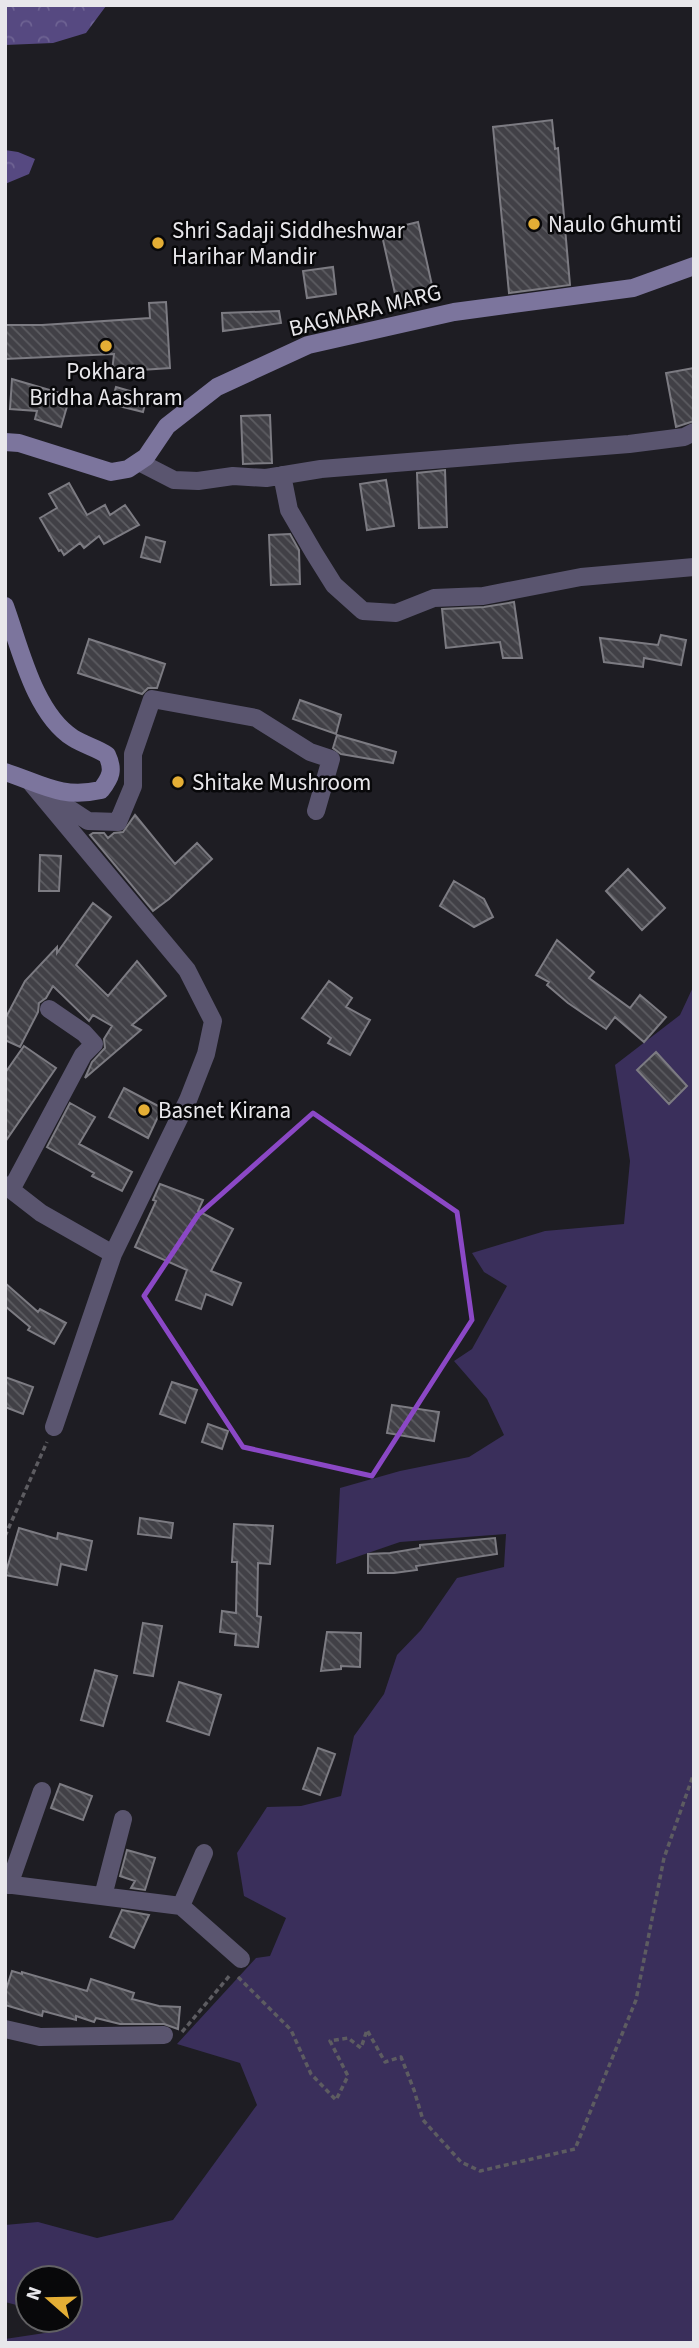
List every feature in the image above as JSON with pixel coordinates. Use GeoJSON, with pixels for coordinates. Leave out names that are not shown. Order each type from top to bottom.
{"type":"FeatureCollection","features":[{"type":"Feature","properties":{"kind":"main road","name":"BAGMARA MARG"},"geometry":{"type":"LineString","coordinates":[[139,462],[146,457],[167,426],[217,387],[309,345],[454,312],[633,288],[694,265]]}},
{"type":"Feature","properties":{"kind":"main road"},"geometry":{"type":"LineString","coordinates":[[5,442],[19,443],[111,472],[128,470],[139,462]]}},
{"type":"Feature","properties":{"kind":"main road"},"geometry":{"type":"LineString","coordinates":[[5,606],[37,695],[59,726],[75,739],[107,755],[112,766],[110,779],[102,790],[84,794],[60,793],[5,772]]}},
{"type":"Feature","properties":{"kind":"street"},"geometry":{"type":"LineString","coordinates":[[139,462],[174,480],[198,481],[233,476],[266,478],[321,469],[629,444],[684,437],[694,432]]}},
{"type":"Feature","properties":{"kind":"street"},"geometry":{"type":"LineString","coordinates":[[282,475],[289,510],[314,553],[334,585],[363,611],[396,613],[435,598],[483,596],[581,577],[694,567]]}},
{"type":"Feature","properties":{"kind":"street"},"geometry":{"type":"LineString","coordinates":[[32,784],[88,821],[118,822],[133,786],[133,754],[152,699],[256,718],[310,752],[331,759],[316,811]]}},
{"type":"Feature","properties":{"kind":"street"},"geometry":{"type":"LineString","coordinates":[[32,784],[187,970],[213,1021],[206,1054],[188,1100],[113,1254],[54,1427]]}},
{"type":"Feature","properties":{"kind":"street"},"geometry":{"type":"LineString","coordinates":[[50,1009],[94,1044],[83,1055],[9,1187],[41,1213],[113,1254]]}},
{"type":"Feature","properties":{"kind":"street"},"geometry":{"type":"LineString","coordinates":[[43,1791],[7,1884],[181,1906],[241,1959]]}},
{"type":"Feature","properties":{"kind":"street"},"geometry":{"type":"LineString","coordinates":[[103,1896],[123,1819]]}},
{"type":"Feature","properties":{"kind":"street"},"geometry":{"type":"LineString","coordinates":[[181,1906],[204,1853]]}},
{"type":"Feature","properties":{"kind":"street"},"geometry":{"type":"LineString","coordinates":[[5,2029],[40,2037],[164,2035]]}},
{"type":"Feature","properties":{"kind":"path"},"geometry":{"type":"LineString","coordinates":[[5,1536],[54,1427]]}},
{"type":"Feature","properties":{"kind":"path"},"geometry":{"type":"LineString","coordinates":[[164,2035],[180,2035],[233,1971],[290,2030],[311,2074],[336,2100],[348,2076],[330,2041],[348,2038],[361,2048],[367,2030],[385,2062],[401,2057],[415,2090],[422,2120],[461,2162],[480,2171],[575,2148],[636,2000],[664,1858],[694,1773]]}},
{"type":"Feature","properties":{"kind":"highlighted area"},"geometry":{"type":"Polygon","coordinates":[[[313,1113],[457,1212],[472,1320],[372,1476],[243,1447],[144,1296],[198,1215],[313,1113]]]}},
{"type":"Feature","properties":{"kind":"shaded area"},"geometry":{"type":"Polygon","coordinates":[[[694,985],[694,2343],[5,2343],[5,2339],[38,2334],[84,2334],[84,2264],[14,2264],[14,2304],[5,2302],[5,2225],[38,2222],[97,2238],[173,2220],[257,2105],[240,2063],[177,2044],[256,1958],[270,1956],[286,1918],[244,1896],[237,1853],[267,1807],[301,1806],[341,1796],[354,1736],[384,1694],[397,1655],[421,1630],[457,1578],[504,1567],[506,1534],[400,1542],[336,1564],[340,1488],[400,1471],[469,1457],[504,1435],[487,1399],[454,1361],[472,1349],[507,1286],[484,1272],[472,1253],[545,1231],[624,1224],[630,1161],[615,1065],[680,1015],[694,985]]]}},
{"type":"Feature","properties":{"kind":"green space"},"geometry":{"type":"Polygon","coordinates":[[[5,5],[106,6],[86,33],[53,43],[5,45],[5,5]]]}},
{"type":"Feature","properties":{"kind":"green space"},"geometry":{"type":"Polygon","coordinates":[[[5,150],[35,159],[29,174],[5,184],[5,150]]]}},
{"type":"Feature","properties":{"kind":"building","name":"Naulo Ghumti"},"geometry":{"type":"Polygon","coordinates":[[[552,120],[555,149],[558,148],[570,285],[509,293],[493,127],[552,120]]]}},
{"type":"Feature","properties":{"kind":"building"},"geometry":{"type":"Polygon","coordinates":[[[418,222],[435,299],[398,307],[381,231],[418,222]]]}},
{"type":"Feature","properties":{"kind":"building"},"geometry":{"type":"Polygon","coordinates":[[[333,267],[336,294],[307,298],[303,271],[333,267]]]}},
{"type":"Feature","properties":{"kind":"building"},"geometry":{"type":"Polygon","coordinates":[[[166,302],[170,368],[112,372],[114,354],[5,359],[5,325],[150,318],[149,303],[166,302]]]}},
{"type":"Feature","properties":{"kind":"building"},"geometry":{"type":"Polygon","coordinates":[[[279,311],[281,323],[223,331],[222,313],[279,311]]]}},
{"type":"Feature","properties":{"kind":"building"},"geometry":{"type":"Polygon","coordinates":[[[694,368],[694,421],[676,427],[666,373],[694,368]]]}},
{"type":"Feature","properties":{"kind":"building"},"geometry":{"type":"Polygon","coordinates":[[[12,379],[70,396],[61,427],[35,419],[37,411],[10,409],[12,379]]]}},
{"type":"Feature","properties":{"kind":"building"},"geometry":{"type":"Polygon","coordinates":[[[116,387],[147,396],[143,412],[111,404],[116,387]]]}},
{"type":"Feature","properties":{"kind":"building"},"geometry":{"type":"Polygon","coordinates":[[[270,415],[272,463],[243,464],[241,416],[270,415]]]}},
{"type":"Feature","properties":{"kind":"building"},"geometry":{"type":"Polygon","coordinates":[[[445,470],[447,527],[419,528],[417,473],[445,470]]]}},
{"type":"Feature","properties":{"kind":"building"},"geometry":{"type":"Polygon","coordinates":[[[386,480],[394,526],[367,530],[360,484],[386,480]]]}},
{"type":"Feature","properties":{"kind":"building"},"geometry":{"type":"Polygon","coordinates":[[[69,483],[87,515],[105,505],[110,515],[125,505],[139,525],[104,544],[99,536],[84,548],[80,543],[64,555],[40,518],[57,508],[49,494],[69,483]]]}},
{"type":"Feature","properties":{"kind":"building"},"geometry":{"type":"Polygon","coordinates":[[[290,534],[299,550],[300,584],[271,585],[269,535],[290,534]]]}},
{"type":"Feature","properties":{"kind":"building"},"geometry":{"type":"Polygon","coordinates":[[[146,537],[165,542],[160,562],[141,557],[146,537]]]}},
{"type":"Feature","properties":{"kind":"building"},"geometry":{"type":"Polygon","coordinates":[[[514,602],[522,658],[503,658],[500,642],[446,648],[442,609],[514,602]]]}},
{"type":"Feature","properties":{"kind":"building"},"geometry":{"type":"Polygon","coordinates":[[[661,635],[686,640],[681,665],[644,658],[643,667],[604,662],[600,638],[658,645],[661,635]]]}},
{"type":"Feature","properties":{"kind":"building"},"geometry":{"type":"Polygon","coordinates":[[[89,639],[165,664],[157,688],[148,688],[142,694],[78,673],[89,639]]]}},
{"type":"Feature","properties":{"kind":"building"},"geometry":{"type":"Polygon","coordinates":[[[300,700],[341,715],[336,734],[293,719],[300,700]]]}},
{"type":"Feature","properties":{"kind":"building"},"geometry":{"type":"Polygon","coordinates":[[[337,735],[396,752],[393,763],[341,754],[333,748],[337,735]]]}},
{"type":"Feature","properties":{"kind":"building"},"geometry":{"type":"Polygon","coordinates":[[[135,815],[175,864],[197,843],[212,859],[153,911],[90,835],[104,833],[108,838],[114,833],[123,832],[135,815]]]}},
{"type":"Feature","properties":{"kind":"building"},"geometry":{"type":"Polygon","coordinates":[[[40,855],[61,856],[59,891],[39,891],[40,855]]]}},
{"type":"Feature","properties":{"kind":"building"},"geometry":{"type":"Polygon","coordinates":[[[628,869],[665,908],[642,930],[606,891],[628,869]]]}},
{"type":"Feature","properties":{"kind":"building"},"geometry":{"type":"Polygon","coordinates":[[[454,881],[484,899],[493,917],[474,927],[440,906],[454,881]]]}},
{"type":"Feature","properties":{"kind":"building"},"geometry":{"type":"Polygon","coordinates":[[[93,903],[111,917],[76,965],[108,996],[137,961],[166,996],[132,1025],[141,1030],[85,1078],[92,1062],[105,1048],[104,1039],[112,1026],[93,1015],[89,1021],[53,986],[46,998],[39,1003],[38,1012],[20,1047],[5,1040],[5,1019],[25,981],[57,947],[57,953],[93,903]]]}},
{"type":"Feature","properties":{"kind":"building"},"geometry":{"type":"Polygon","coordinates":[[[557,940],[594,972],[589,978],[630,1008],[640,995],[666,1017],[644,1042],[615,1017],[606,1029],[568,1003],[547,985],[549,982],[536,975],[557,940]]]}},
{"type":"Feature","properties":{"kind":"building"},"geometry":{"type":"Polygon","coordinates":[[[329,981],[352,998],[346,1007],[370,1020],[350,1055],[328,1043],[331,1038],[302,1018],[329,981]]]}},
{"type":"Feature","properties":{"kind":"building"},"geometry":{"type":"Polygon","coordinates":[[[24,1046],[56,1068],[5,1142],[5,1073],[24,1046]]]}},
{"type":"Feature","properties":{"kind":"building"},"geometry":{"type":"Polygon","coordinates":[[[656,1052],[687,1086],[669,1104],[637,1070],[656,1052]]]}},
{"type":"Feature","properties":{"kind":"building"},"geometry":{"type":"Polygon","coordinates":[[[124,1088],[162,1108],[148,1138],[109,1117],[124,1088]]]}},
{"type":"Feature","properties":{"kind":"building"},"geometry":{"type":"Polygon","coordinates":[[[70,1103],[95,1117],[79,1144],[132,1172],[122,1191],[92,1176],[94,1173],[47,1147],[70,1103]]]}},
{"type":"Feature","properties":{"kind":"building"},"geometry":{"type":"Polygon","coordinates":[[[160,1184],[203,1200],[198,1211],[233,1229],[211,1271],[241,1283],[232,1305],[206,1294],[201,1309],[176,1300],[187,1270],[135,1247],[156,1201],[153,1200],[160,1184]]]}},
{"type":"Feature","properties":{"kind":"building"},"geometry":{"type":"Polygon","coordinates":[[[5,1283],[38,1312],[40,1309],[66,1323],[54,1344],[28,1330],[30,1327],[5,1306],[5,1283]]]}},
{"type":"Feature","properties":{"kind":"building"},"geometry":{"type":"Polygon","coordinates":[[[5,1377],[33,1387],[23,1414],[5,1407],[5,1377]]]}},
{"type":"Feature","properties":{"kind":"building"},"geometry":{"type":"Polygon","coordinates":[[[172,1382],[197,1390],[185,1423],[160,1414],[172,1382]]]}},
{"type":"Feature","properties":{"kind":"building"},"geometry":{"type":"Polygon","coordinates":[[[392,1405],[439,1412],[434,1441],[387,1433],[392,1405]]]}},
{"type":"Feature","properties":{"kind":"building"},"geometry":{"type":"Polygon","coordinates":[[[208,1424],[228,1431],[222,1449],[202,1442],[208,1424]]]}},
{"type":"Feature","properties":{"kind":"building"},"geometry":{"type":"Polygon","coordinates":[[[140,1518],[173,1523],[171,1538],[138,1534],[140,1518]]]}},
{"type":"Feature","properties":{"kind":"building"},"geometry":{"type":"Polygon","coordinates":[[[234,1524],[273,1526],[270,1564],[258,1563],[257,1616],[261,1617],[258,1647],[235,1645],[236,1634],[220,1632],[222,1611],[236,1613],[237,1562],[232,1562],[234,1524]]]}},
{"type":"Feature","properties":{"kind":"building"},"geometry":{"type":"Polygon","coordinates":[[[19,1528],[57,1539],[58,1533],[92,1541],[86,1570],[61,1564],[57,1585],[5,1575],[19,1528]]]}},
{"type":"Feature","properties":{"kind":"building"},"geometry":{"type":"Polygon","coordinates":[[[495,1538],[497,1554],[416,1566],[417,1570],[368,1573],[368,1554],[420,1548],[420,1545],[495,1538]]]}},
{"type":"Feature","properties":{"kind":"building"},"geometry":{"type":"Polygon","coordinates":[[[143,1623],[162,1626],[153,1676],[134,1673],[143,1623]]]}},
{"type":"Feature","properties":{"kind":"building"},"geometry":{"type":"Polygon","coordinates":[[[327,1632],[361,1633],[360,1667],[341,1666],[341,1669],[321,1671],[327,1632]]]}},
{"type":"Feature","properties":{"kind":"building"},"geometry":{"type":"Polygon","coordinates":[[[95,1670],[117,1676],[103,1726],[81,1720],[95,1670]]]}},
{"type":"Feature","properties":{"kind":"building"},"geometry":{"type":"Polygon","coordinates":[[[179,1682],[221,1695],[209,1735],[167,1721],[179,1682]]]}},
{"type":"Feature","properties":{"kind":"building"},"geometry":{"type":"Polygon","coordinates":[[[318,1748],[335,1754],[320,1795],[303,1789],[318,1748]]]}},
{"type":"Feature","properties":{"kind":"building"},"geometry":{"type":"Polygon","coordinates":[[[60,1784],[92,1796],[83,1820],[51,1808],[60,1784]]]}},
{"type":"Feature","properties":{"kind":"building"},"geometry":{"type":"Polygon","coordinates":[[[127,1850],[155,1858],[145,1890],[131,1888],[135,1881],[120,1876],[127,1850]]]}},
{"type":"Feature","properties":{"kind":"building"},"geometry":{"type":"Polygon","coordinates":[[[122,1910],[149,1915],[134,1948],[110,1937],[122,1910]]]}},
{"type":"Feature","properties":{"kind":"building"},"geometry":{"type":"Polygon","coordinates":[[[12,1971],[87,1991],[91,1979],[134,1993],[132,1999],[159,2006],[180,2007],[178,2029],[164,2024],[120,2024],[96,2018],[94,2022],[76,2016],[76,2020],[43,2011],[42,2016],[5,2005],[5,1993],[12,1971]]]}},
{"type":"Feature","properties":{"kind":"place","name":"Naulo Ghumti"},"geometry":{"type":"Point","coordinates":[534,224]}},
{"type":"Feature","properties":{"kind":"place","name":"Shri Sadaji Siddheshwar Harihar Mandir"},"geometry":{"type":"Point","coordinates":[158,243]}},
{"type":"Feature","properties":{"kind":"place","name":"Pokhara Bridha Aashram"},"geometry":{"type":"Point","coordinates":[106,346]}},
{"type":"Feature","properties":{"kind":"place","name":"Shitake Mushroom"},"geometry":{"type":"Point","coordinates":[178,782]}},
{"type":"Feature","properties":{"kind":"place","name":"Basnet Kirana"},"geometry":{"type":"Point","coordinates":[144,1110]}}]}
